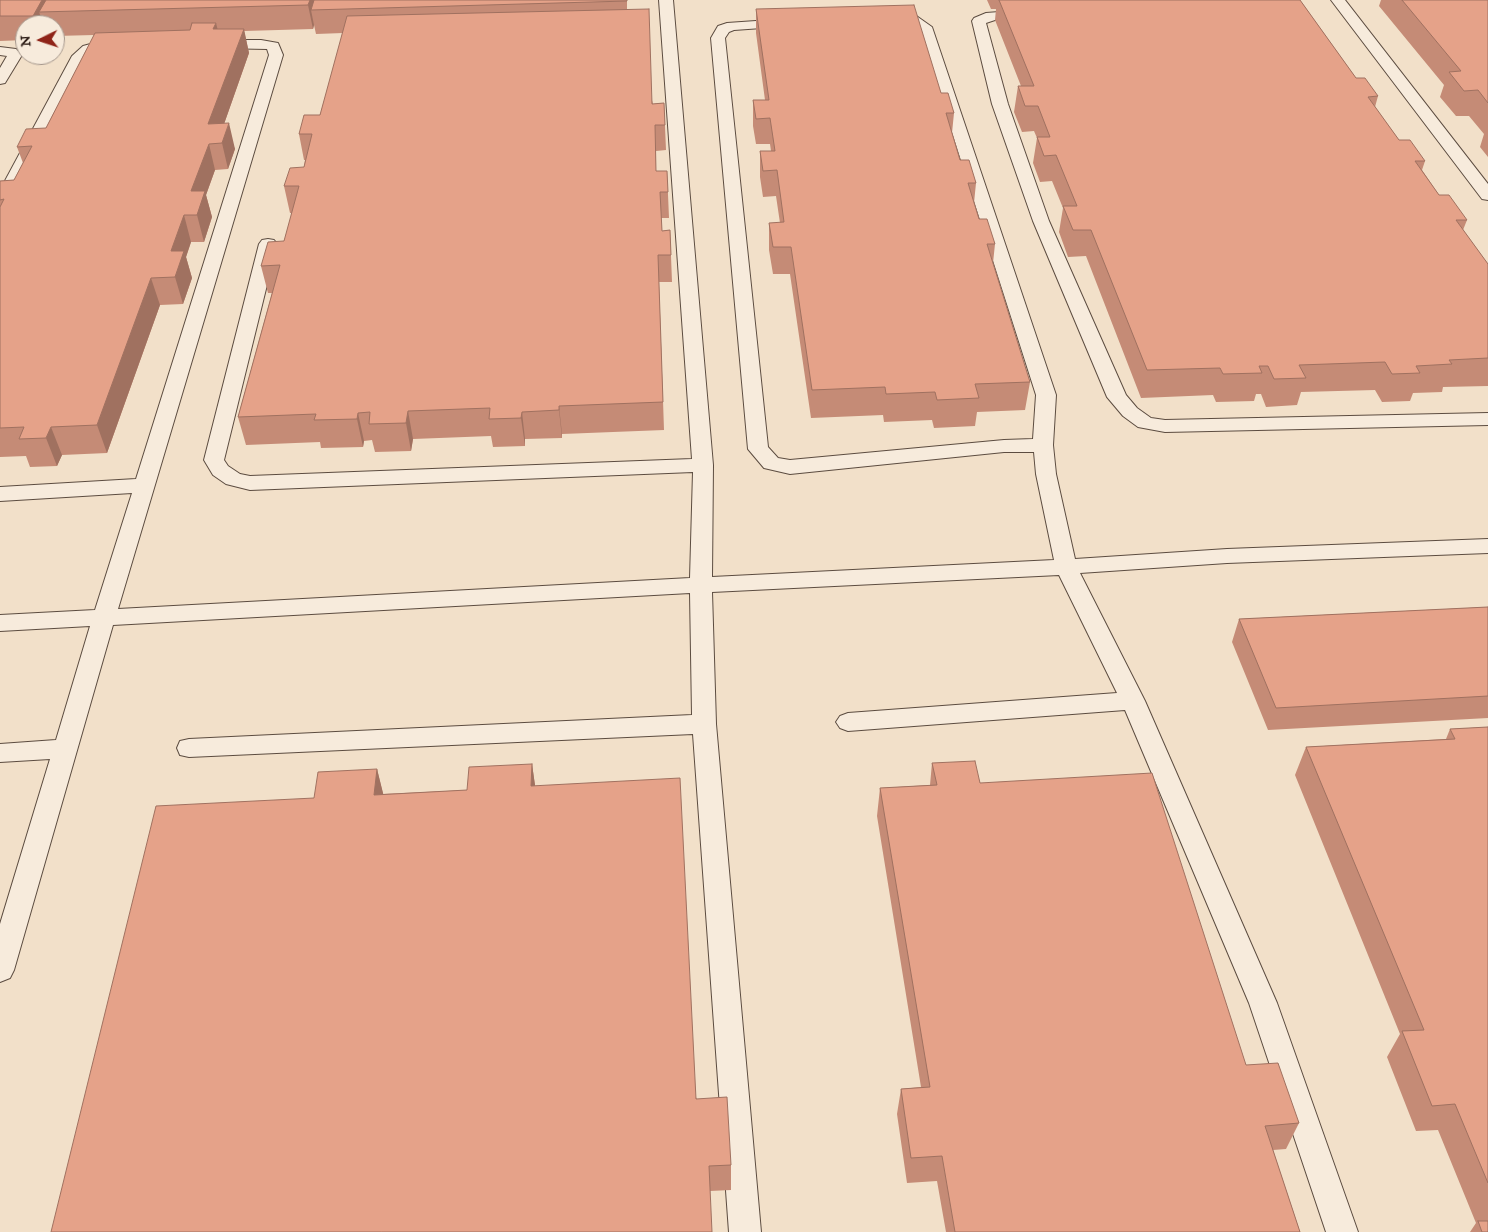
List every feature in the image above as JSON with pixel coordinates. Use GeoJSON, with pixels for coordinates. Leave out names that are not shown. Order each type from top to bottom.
{"type":"FeatureCollection","features":[{"type":"Feature","properties":{"kind":"lane"},"geometry":{"type":"LineString","coordinates":[[666,0],[703,465],[701,585],[704,724],[745,1232]]}},
{"type":"Feature","properties":{"kind":"lane"},"geometry":{"type":"LineString","coordinates":[[1338,0],[1488,195]]}},
{"type":"Feature","properties":{"kind":"lane"},"geometry":{"type":"LineString","coordinates":[[1037,14],[998,15],[986,17],[979,21],[1000,104],[1041,221],[1117,397],[1130,412],[1145,423],[1165,426],[1488,419]]}},
{"type":"Feature","properties":{"kind":"lane"},"geometry":{"type":"LineString","coordinates":[[877,17],[896,16],[910,18],[925,27],[1046,395],[1043,445],[1046,474],[1066,567],[1133,701],[1263,1003],[1342,1232]]}},
{"type":"Feature","properties":{"kind":"lane"},"geometry":{"type":"LineString","coordinates":[[799,22],[732,26],[723,29],[718,38],[758,449],[771,463],[790,467],[1004,446],[1043,445]]}},
{"type":"Feature","properties":{"kind":"lane"},"geometry":{"type":"LineString","coordinates":[[0,970],[104,618],[276,55],[272,46],[261,44],[203,44]]}},
{"type":"Feature","properties":{"kind":"lane"},"geometry":{"type":"LineString","coordinates":[[0,205],[79,56],[88,49],[98,46],[127,46]]}},
{"type":"Feature","properties":{"kind":"lane"},"geometry":{"type":"LineString","coordinates":[[0,51],[11,52],[15,55],[0,80]]}},
{"type":"Feature","properties":{"kind":"lane"},"geometry":{"type":"LineString","coordinates":[[268,244],[214,460],[220,470],[234,479],[250,483],[703,465]]}},
{"type":"Feature","properties":{"kind":"lane"},"geometry":{"type":"LineString","coordinates":[[0,494],[146,485]]}},
{"type":"Feature","properties":{"kind":"lane"},"geometry":{"type":"LineString","coordinates":[[0,623],[1066,567],[1227,556],[1488,546]]}},
{"type":"Feature","properties":{"kind":"lane"},"geometry":{"type":"LineString","coordinates":[[848,722],[1133,701]]}},
{"type":"Feature","properties":{"kind":"lane"},"geometry":{"type":"LineString","coordinates":[[190,748],[704,724]]}},
{"type":"Feature","properties":{"kind":"lane"},"geometry":{"type":"LineString","coordinates":[[0,754],[66,749]]}},
{"type":"Feature","properties":{"kind":"building"},"geometry":{"type":"Polygon","coordinates":[[[0,0],[42,0],[34,15],[0,16],[0,0]]]}},
{"type":"Feature","properties":{"kind":"building"},"geometry":{"type":"Polygon","coordinates":[[[46,0],[310,0],[308,5],[39,12],[46,0]]]}},
{"type":"Feature","properties":{"kind":"building"},"geometry":{"type":"Polygon","coordinates":[[[314,0],[627,0],[627,1],[311,10],[314,0]]]}},
{"type":"Feature","properties":{"kind":"building"},"geometry":{"type":"Polygon","coordinates":[[[999,0],[1300,0],[1356,78],[1365,78],[1378,96],[1368,97],[1399,140],[1410,140],[1425,161],[1415,161],[1439,195],[1449,195],[1467,220],[1456,220],[1488,264],[1488,358],[1449,360],[1452,364],[1416,366],[1420,373],[1392,374],[1385,362],[1299,365],[1306,378],[1274,379],[1268,366],[1259,366],[1262,373],[1223,374],[1220,368],[1147,370],[1091,230],[1073,230],[1063,206],[1077,206],[1056,155],[1044,156],[1037,137],[1050,137],[1038,106],[1025,106],[1018,86],[1034,86],[999,0]]]}},
{"type":"Feature","properties":{"kind":"building"},"geometry":{"type":"Polygon","coordinates":[[[1402,0],[1488,0],[1488,103],[1478,90],[1464,91],[1449,72],[1461,71],[1402,0]]]}},
{"type":"Feature","properties":{"kind":"building"},"geometry":{"type":"Polygon","coordinates":[[[914,5],[941,93],[948,93],[954,113],[946,113],[960,160],[969,160],[976,183],[968,183],[979,219],[987,219],[995,244],[987,244],[1030,382],[975,384],[979,398],[937,400],[935,392],[886,394],[885,387],[812,390],[791,247],[773,247],[769,223],[784,222],[777,170],[763,171],[760,151],[775,151],[770,118],[756,119],[753,100],[769,100],[756,9],[914,5]]]}},
{"type":"Feature","properties":{"kind":"building"},"geometry":{"type":"Polygon","coordinates":[[[649,9],[652,104],[664,103],[665,125],[655,125],[656,171],[667,171],[668,192],[660,192],[662,231],[670,230],[671,255],[658,255],[663,402],[559,406],[559,410],[522,412],[521,418],[489,419],[490,408],[408,411],[406,423],[369,424],[370,412],[358,413],[357,419],[314,420],[316,414],[238,417],[280,265],[261,266],[268,242],[284,241],[299,186],[284,186],[290,168],[304,167],[312,134],[299,134],[304,115],[320,115],[347,16],[649,9]]]}},
{"type":"Feature","properties":{"kind":"building"},"geometry":{"type":"Polygon","coordinates":[[[192,23],[216,23],[213,29],[244,29],[208,124],[229,123],[222,143],[209,144],[191,191],[205,191],[197,215],[184,215],[171,251],[184,251],[175,277],[151,278],[97,425],[51,427],[46,438],[19,439],[24,427],[0,428],[0,207],[4,199],[0,200],[0,181],[14,180],[32,146],[17,147],[26,129],[46,128],[95,33],[190,30],[192,23]]]}},
{"type":"Feature","properties":{"kind":"building"},"geometry":{"type":"Polygon","coordinates":[[[1488,607],[1488,696],[1276,708],[1239,619],[1488,607]]]}},
{"type":"Feature","properties":{"kind":"building"},"geometry":{"type":"Polygon","coordinates":[[[1488,727],[1488,1183],[1455,1104],[1432,1106],[1402,1031],[1424,1030],[1306,747],[1455,739],[1450,729],[1488,727]]]}},
{"type":"Feature","properties":{"kind":"building"},"geometry":{"type":"Polygon","coordinates":[[[975,761],[980,783],[1152,773],[1246,1065],[1278,1063],[1299,1123],[1265,1126],[1300,1232],[955,1232],[942,1156],[911,1158],[901,1089],[930,1087],[880,788],[937,785],[932,763],[975,761]]]}},
{"type":"Feature","properties":{"kind":"building"},"geometry":{"type":"Polygon","coordinates":[[[532,764],[531,786],[680,778],[696,1099],[727,1097],[731,1165],[709,1166],[712,1232],[51,1232],[156,806],[314,798],[318,772],[377,769],[374,795],[467,790],[469,767],[532,764]]]}},
{"type":"Feature","properties":{"kind":"building"},"geometry":{"type":"Polygon","coordinates":[[[1478,1221],[1488,1221],[1488,1232],[1482,1232],[1478,1221]]]}}]}
